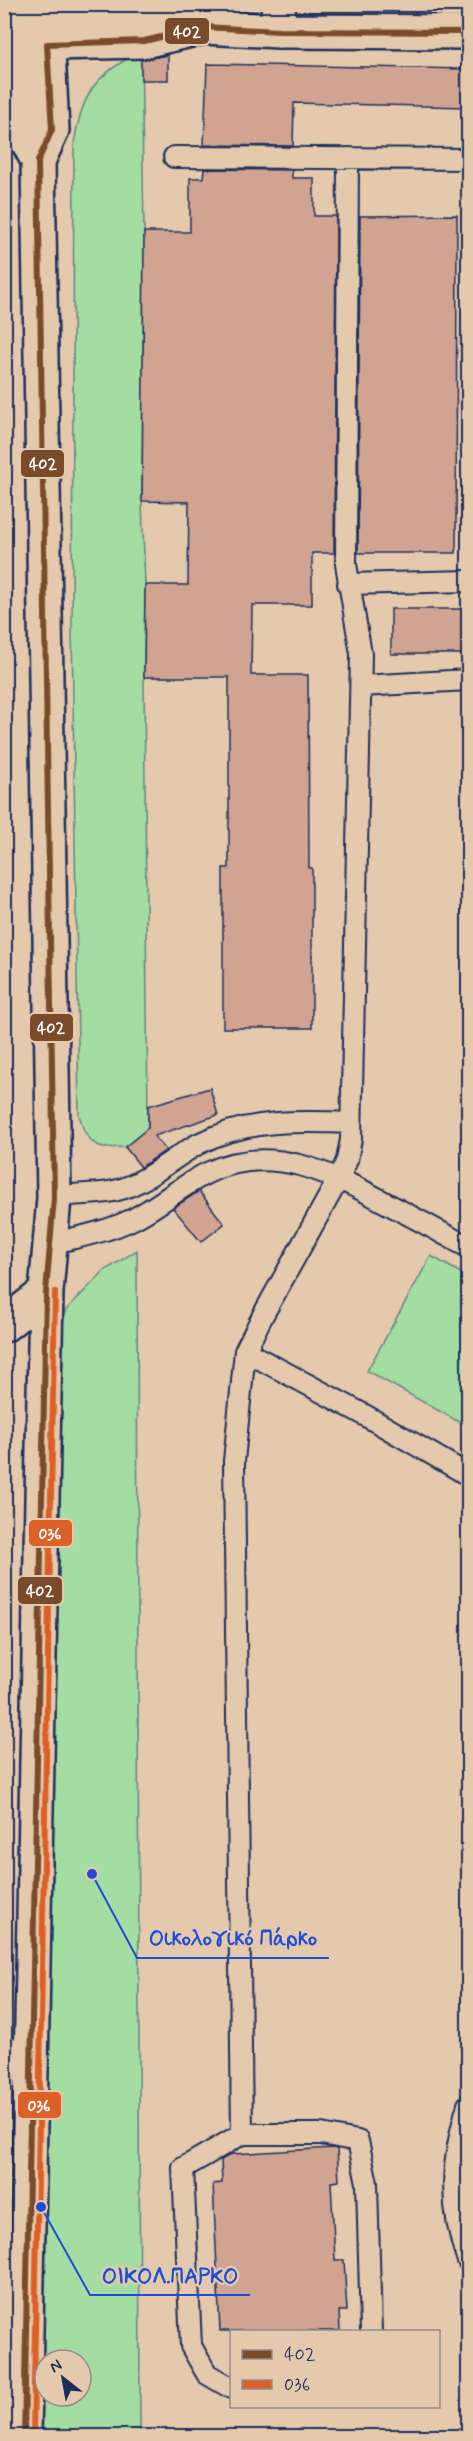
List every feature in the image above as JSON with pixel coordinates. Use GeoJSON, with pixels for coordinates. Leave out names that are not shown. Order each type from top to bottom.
{"type":"FeatureCollection","features":[{"type":"Feature","properties":{"kind":"street"},"geometry":{"type":"LineString","coordinates":[[24,2436],[18,2058],[46,1292],[54,1198],[38,161],[52,130],[24,44],[21,9],[144,8],[204,27]]}},
{"type":"Feature","properties":{"kind":"street"},"geometry":{"type":"LineString","coordinates":[[24,44],[144,41],[204,27],[279,18],[468,32]]}},
{"type":"Feature","properties":{"kind":"street"},"geometry":{"type":"LineString","coordinates":[[4,1325],[46,1292]]}},
{"type":"Feature","properties":{"kind":"lane"},"geometry":{"type":"LineString","coordinates":[[174,157],[468,159]]}},
{"type":"Feature","properties":{"kind":"lane"},"geometry":{"type":"LineString","coordinates":[[242,2134],[234,1461],[245,1351],[339,1178],[347,1160],[351,1139],[361,686],[360,654],[348,584],[348,158]]}},
{"type":"Feature","properties":{"kind":"lane"},"geometry":{"type":"LineString","coordinates":[[348,584],[468,581]]}},
{"type":"Feature","properties":{"kind":"lane"},"geometry":{"type":"LineString","coordinates":[[361,686],[468,680]]}},
{"type":"Feature","properties":{"kind":"lane"},"geometry":{"type":"LineString","coordinates":[[54,1198],[68,1194],[117,1190],[140,1181],[198,1144],[228,1132],[292,1121],[351,1123]]}},
{"type":"Feature","properties":{"kind":"lane"},"geometry":{"type":"LineString","coordinates":[[50,1244],[106,1231],[207,1173],[233,1163],[263,1160],[292,1163],[339,1178],[468,1247]]}},
{"type":"Feature","properties":{"kind":"lane"},"geometry":{"type":"LineString","coordinates":[[245,1351],[361,1413],[468,1475]]}},
{"type":"Feature","properties":{"kind":"lane"},"geometry":{"type":"LineString","coordinates":[[468,2105],[459,2135],[453,2171],[454,2205],[461,2241],[468,2261]]}},
{"type":"Feature","properties":{"kind":"lane"},"geometry":{"type":"LineString","coordinates":[[230,2387],[207,2374],[191,2346],[183,2168],[242,2134],[321,2134],[358,2141],[366,2182],[371,2330]]}},
{"type":"Feature","properties":{"kind":"green space"},"geometry":{"type":"Polygon","coordinates":[[[141,51],[144,232],[142,501],[145,585],[148,1128],[125,1147],[103,1148],[92,1142],[84,1131],[79,1115],[72,629],[74,144],[81,111],[93,87],[112,68],[141,51]]]}},
{"type":"Feature","properties":{"kind":"green space"},"geometry":{"type":"Polygon","coordinates":[[[137,1250],[140,2436],[34,2436],[35,2408],[93,2408],[93,2348],[36,2348],[58,1346],[66,1310],[104,1271],[137,1250]]]}},
{"type":"Feature","properties":{"kind":"green space"},"geometry":{"type":"Polygon","coordinates":[[[431,1256],[468,1277],[468,1427],[367,1371],[431,1256]]]}},
{"type":"Feature","properties":{"kind":"building"},"geometry":{"type":"Polygon","coordinates":[[[168,55],[168,80],[141,80],[141,60],[168,55]]]}},
{"type":"Feature","properties":{"kind":"building"},"geometry":{"type":"Polygon","coordinates":[[[207,64],[468,69],[468,107],[294,103],[293,146],[204,145],[207,64]]]}},
{"type":"Feature","properties":{"kind":"building"},"geometry":{"type":"Polygon","coordinates":[[[204,169],[292,170],[292,178],[314,178],[314,216],[336,216],[334,553],[312,553],[312,605],[252,605],[251,675],[308,675],[309,868],[312,868],[312,1028],[223,1028],[223,868],[229,868],[229,677],[144,677],[145,585],[188,585],[189,502],[142,501],[144,232],[190,232],[190,178],[203,178],[204,169]]]}},
{"type":"Feature","properties":{"kind":"building"},"geometry":{"type":"Polygon","coordinates":[[[457,215],[456,553],[358,553],[360,216],[457,215]]]}},
{"type":"Feature","properties":{"kind":"building"},"geometry":{"type":"Polygon","coordinates":[[[391,609],[468,609],[468,654],[391,654],[391,609]]]}},
{"type":"Feature","properties":{"kind":"building"},"geometry":{"type":"Polygon","coordinates":[[[210,1088],[218,1115],[154,1136],[166,1150],[141,1167],[125,1147],[148,1128],[148,1106],[210,1088]]]}},
{"type":"Feature","properties":{"kind":"building"},"geometry":{"type":"Polygon","coordinates":[[[199,1191],[224,1224],[201,1242],[173,1208],[199,1191]]]}},
{"type":"Feature","properties":{"kind":"building"},"geometry":{"type":"Polygon","coordinates":[[[337,2149],[339,2181],[331,2182],[335,2260],[344,2260],[347,2311],[339,2311],[340,2330],[220,2331],[213,2184],[222,2183],[221,2160],[232,2154],[337,2149]]]}},
{"type":"Feature","properties":{"kind":"transit line","name":"402"},"geometry":{"type":"LineString","coordinates":[[24,2436],[46,1292],[54,1198],[38,161],[52,130],[47,44],[144,41],[204,27],[279,31],[468,32]]}},
{"type":"Feature","properties":{"kind":"transit line","name":"036"},"geometry":{"type":"LineString","coordinates":[[33,2436],[55,1292]]}},
{"type":"Feature","properties":{"kind":"place","name":"Οικολογικό Πάρκο"},"geometry":{"type":"Point","coordinates":[92,1874]}},
{"type":"Feature","properties":{"kind":"place","name":"ΟΙΚΟΛ.ΠΑΡΚΟ"},"geometry":{"type":"Point","coordinates":[41,2207]}}]}
